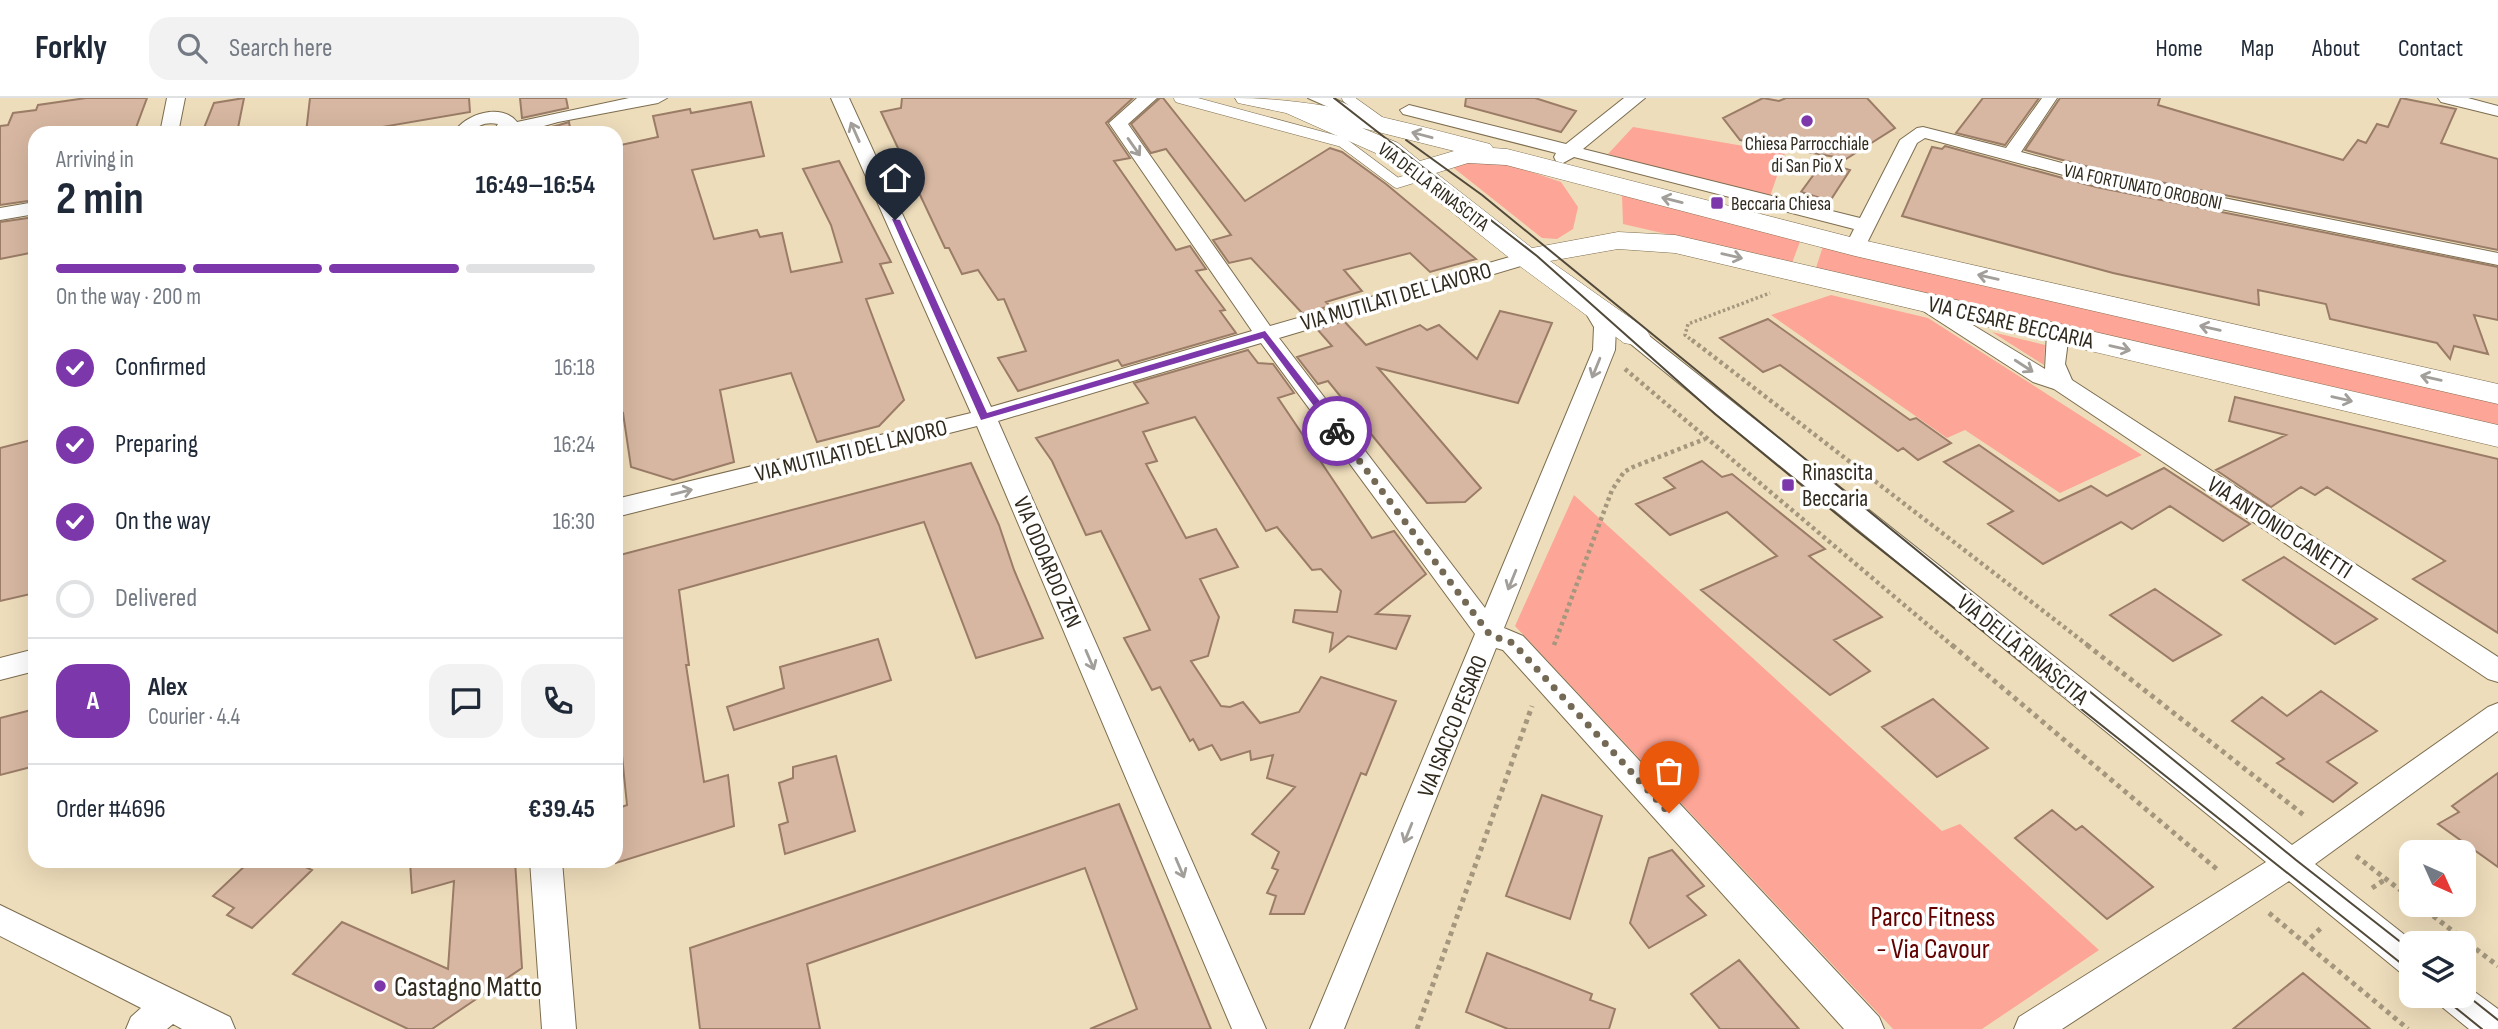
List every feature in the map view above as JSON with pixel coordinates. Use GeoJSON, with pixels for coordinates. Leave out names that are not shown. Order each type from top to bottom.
{"type":"FeatureCollection","features":[{"type":"Feature","properties":{"kind":"street"},"geometry":{"type":"LineString","coordinates":[[467,126],[484,101],[502,126],[658,98]]}},
{"type":"Feature","properties":{"kind":"street","name":"VIA ODOARDO ZEN"},"geometry":{"type":"LineString","coordinates":[[840,98],[984,417],[1249,1029]]}},
{"type":"Feature","properties":{"kind":"street"},"geometry":{"type":"LineString","coordinates":[[1148,98],[1118,123],[1265,334],[1490,635],[1513,643],[1867,1029]]}},
{"type":"Feature","properties":{"kind":"street"},"geometry":{"type":"LineString","coordinates":[[1247,98],[1307,104],[1507,157]]}},
{"type":"Feature","properties":{"kind":"street"},"geometry":{"type":"LineString","coordinates":[[2447,98],[2498,111]]}},
{"type":"Feature","properties":{"kind":"street"},"geometry":{"type":"LineString","coordinates":[[2472,98],[2498,105]]}},
{"type":"Feature","properties":{"kind":"street"},"geometry":{"type":"LineString","coordinates":[[1566,164],[1627,100]]}},
{"type":"Feature","properties":{"kind":"street"},"geometry":{"type":"LineString","coordinates":[[2010,155],[2050,100]]}},
{"type":"Feature","properties":{"kind":"street"},"geometry":{"type":"LineString","coordinates":[[171,126],[176,101]]}},
{"type":"Feature","properties":{"kind":"street","name":"VIA DELLA RINASCITA"},"geometry":{"type":"LineString","coordinates":[[1307,104],[1349,138],[1389,149],[1527,258],[1635,335],[2399,951]]}},
{"type":"Feature","properties":{"kind":"street"},"geometry":{"type":"LineString","coordinates":[[1409,110],[1566,164],[1593,222],[1585,272],[1590,290],[1635,335]]}},
{"type":"Feature","properties":{"kind":"street","name":"VIA FORTUNATO OROBONI"},"geometry":{"type":"LineString","coordinates":[[1861,237],[1909,140],[1923,132],[2097,178],[2498,258]]}},
{"type":"Feature","properties":{"kind":"street","name":"VIA CESARE BECCARIA"},"geometry":{"type":"LineString","coordinates":[[1420,173],[1467,155],[1566,164],[2498,394]]}},
{"type":"Feature","properties":{"kind":"street"},"geometry":{"type":"LineString","coordinates":[[0,214],[28,209]]}},
{"type":"Feature","properties":{"kind":"street","name":"VIA CESARE BECCARIA"},"geometry":{"type":"LineString","coordinates":[[1527,258],[1593,222],[1638,239],[1675,244],[2498,436]]}},
{"type":"Feature","properties":{"kind":"street","name":"VIA MUTILATI DEL LAVORO"},"geometry":{"type":"LineString","coordinates":[[623,506],[984,417],[1527,258]]}},
{"type":"Feature","properties":{"kind":"street","name":"VIA ANTONIO CANETTI"},"geometry":{"type":"LineString","coordinates":[[1925,302],[2041,377],[2062,384],[2498,671]]}},
{"type":"Feature","properties":{"kind":"street","name":"VIA ISACCO PESARO"},"geometry":{"type":"LineString","coordinates":[[1327,1029],[1490,635],[1607,341],[1606,327],[1593,307]]}},
{"type":"Feature","properties":{"kind":"street"},"geometry":{"type":"LineString","coordinates":[[2058,333],[2054,364],[2062,384]]}},
{"type":"Feature","properties":{"kind":"street"},"geometry":{"type":"LineString","coordinates":[[0,669],[28,662]]}},
{"type":"Feature","properties":{"kind":"street"},"geometry":{"type":"LineString","coordinates":[[2031,1029],[2289,864],[2498,715]]}},
{"type":"Feature","properties":{"kind":"street"},"geometry":{"type":"LineString","coordinates":[[547,868],[559,1029]]}},
{"type":"Feature","properties":{"kind":"street"},"geometry":{"type":"LineString","coordinates":[[0,920],[218,1029]]}},
{"type":"Feature","properties":{"kind":"street"},"geometry":{"type":"LineString","coordinates":[[143,1029],[169,1004]]}},
{"type":"Feature","properties":{"kind":"street"},"geometry":{"type":"LineString","coordinates":[[2469,1008],[2496,1029]]}},
{"type":"Feature","properties":{"kind":"lane"},"geometry":{"type":"LineString","coordinates":[[1179,98],[1349,138]]}},
{"type":"Feature","properties":{"kind":"lane","name":"VIA DELLA RINASCITA"},"geometry":{"type":"LineString","coordinates":[[1348,98],[1385,125]]}},
{"type":"Feature","properties":{"kind":"path"},"geometry":{"type":"LineString","coordinates":[[1772,292],[1688,324],[1685,335],[1909,505],[2399,889]]}},
{"type":"Feature","properties":{"kind":"path"},"geometry":{"type":"LineString","coordinates":[[1623,367],[2408,1029]]}},
{"type":"Feature","properties":{"kind":"path"},"geometry":{"type":"LineString","coordinates":[[2435,917],[2498,966]]}},
{"type":"Feature","properties":{"kind":"green space"},"geometry":{"type":"Polygon","coordinates":[[[1633,127],[1785,153],[1769,199],[1608,154],[1633,127]]]}},
{"type":"Feature","properties":{"kind":"green space"},"geometry":{"type":"Polygon","coordinates":[[[1496,160],[1561,182],[1578,207],[1573,229],[1557,239],[1542,238],[1450,165],[1496,160]]]}},
{"type":"Feature","properties":{"kind":"green space"},"geometry":{"type":"Polygon","coordinates":[[[1622,195],[1801,239],[1792,263],[1623,224],[1622,195]]]}},
{"type":"Feature","properties":{"kind":"green space"},"geometry":{"type":"Polygon","coordinates":[[[1824,243],[2498,399],[2498,429],[1816,268],[1824,243]]]}},
{"type":"Feature","properties":{"kind":"green space"},"geometry":{"type":"Polygon","coordinates":[[[1831,295],[1928,318],[2142,455],[2060,493],[1965,430],[1947,438],[1771,315],[1831,295]]]}},
{"type":"Feature","properties":{"kind":"green space"},"geometry":{"type":"Polygon","coordinates":[[[1992,332],[2045,345],[2044,365],[1992,332]]]}},
{"type":"Feature","properties":{"kind":"green space","name":"Parco Fitness - Via Cavour"},"geometry":{"type":"Polygon","coordinates":[[[1574,495],[1942,831],[1960,824],[2099,950],[1982,1029],[1893,1029],[1515,626],[1574,495]]]}},
{"type":"Feature","properties":{"kind":"building"},"geometry":{"type":"Polygon","coordinates":[[[86,98],[147,98],[137,126],[28,126],[28,201],[0,205],[0,126],[8,125],[13,113],[36,110],[38,105],[86,98]]]}},
{"type":"Feature","properties":{"kind":"building"},"geometry":{"type":"Polygon","coordinates":[[[244,98],[238,126],[205,126],[214,103],[244,98]]]}},
{"type":"Feature","properties":{"kind":"building"},"geometry":{"type":"Polygon","coordinates":[[[310,98],[469,98],[470,112],[388,126],[307,126],[310,98]]]}},
{"type":"Feature","properties":{"kind":"building"},"geometry":{"type":"Polygon","coordinates":[[[520,98],[566,98],[568,108],[522,118],[520,98]]]}},
{"type":"Feature","properties":{"kind":"building"},"geometry":{"type":"Polygon","coordinates":[[[902,98],[1133,98],[1106,123],[1130,158],[1114,161],[1176,250],[1190,246],[1206,269],[1196,271],[1225,310],[1220,311],[1236,333],[1122,366],[1118,360],[1018,391],[998,358],[1026,351],[1004,299],[998,300],[978,270],[962,274],[949,248],[945,248],[881,112],[901,108],[902,98]]]}},
{"type":"Feature","properties":{"kind":"building"},"geometry":{"type":"Polygon","coordinates":[[[1163,98],[1245,201],[1330,148],[1342,152],[1386,184],[1476,259],[1430,272],[1410,253],[1344,270],[1362,291],[1326,302],[1330,306],[1303,314],[1251,258],[1229,263],[1213,240],[1231,235],[1166,149],[1151,153],[1131,124],[1163,98]]]}},
{"type":"Feature","properties":{"kind":"building"},"geometry":{"type":"Polygon","coordinates":[[[1466,98],[1535,98],[1576,111],[1561,132],[1465,106],[1466,98]]]}},
{"type":"Feature","properties":{"kind":"building","name":"Chiesa Parrocchiale di San Pio X"},"geometry":{"type":"Polygon","coordinates":[[[1763,98],[1779,101],[1786,98],[1867,98],[1895,128],[1846,159],[1740,140],[1723,118],[1763,98]]]}},
{"type":"Feature","properties":{"kind":"building"},"geometry":{"type":"Polygon","coordinates":[[[1983,98],[2039,98],[2005,145],[1956,133],[1983,98]]]}},
{"type":"Feature","properties":{"kind":"building"},"geometry":{"type":"Polygon","coordinates":[[[2060,98],[2160,98],[2158,105],[2343,160],[2358,140],[2366,143],[2377,124],[2388,127],[2401,98],[2456,109],[2441,143],[2498,159],[2498,250],[2100,170],[2025,150],[2060,98]]]}},
{"type":"Feature","properties":{"kind":"building"},"geometry":{"type":"Polygon","coordinates":[[[751,102],[764,156],[692,170],[714,239],[757,230],[760,237],[782,233],[791,272],[842,262],[831,225],[803,169],[839,161],[891,262],[880,264],[893,293],[866,299],[904,400],[879,426],[817,442],[791,373],[720,390],[734,462],[673,480],[631,467],[623,413],[623,144],[658,137],[653,116],[690,109],[691,113],[751,102]]]}},
{"type":"Feature","properties":{"kind":"building"},"geometry":{"type":"Polygon","coordinates":[[[1945,146],[2096,187],[2498,267],[2498,320],[2474,315],[2488,354],[2454,346],[2450,359],[2437,343],[2330,319],[2326,304],[2258,290],[2259,305],[2113,273],[1902,216],[1932,147],[1942,149],[1945,146]]]}},
{"type":"Feature","properties":{"kind":"building"},"geometry":{"type":"Polygon","coordinates":[[[1823,162],[1850,170],[1830,201],[1801,192],[1823,162]]]}},
{"type":"Feature","properties":{"kind":"building"},"geometry":{"type":"Polygon","coordinates":[[[28,218],[28,253],[0,259],[0,222],[28,218]]]}},
{"type":"Feature","properties":{"kind":"building"},"geometry":{"type":"Polygon","coordinates":[[[1500,311],[1552,323],[1518,403],[1378,368],[1481,488],[1465,502],[1427,503],[1328,381],[1318,384],[1297,357],[1332,346],[1317,329],[1344,321],[1366,345],[1420,325],[1427,330],[1439,325],[1477,359],[1500,311]]]}},
{"type":"Feature","properties":{"kind":"building"},"geometry":{"type":"Polygon","coordinates":[[[1768,319],[1910,420],[1916,418],[1951,443],[1918,460],[1903,448],[1898,451],[1780,365],[1763,372],[1720,338],[1768,319]]]}},
{"type":"Feature","properties":{"kind":"building"},"geometry":{"type":"Polygon","coordinates":[[[1248,350],[1258,363],[1273,364],[1294,393],[1278,398],[1372,538],[1394,531],[1426,574],[1376,614],[1410,616],[1396,649],[1348,636],[1330,651],[1333,633],[1293,622],[1295,610],[1337,612],[1341,591],[1321,569],[1312,570],[1277,527],[1266,531],[1195,417],[1143,432],[1157,461],[1146,464],[1186,538],[1216,529],[1238,567],[1200,579],[1219,617],[1208,656],[1191,661],[1221,706],[1230,707],[1243,702],[1260,723],[1299,712],[1321,677],[1396,701],[1366,775],[1361,773],[1304,914],[1270,914],[1276,896],[1267,893],[1278,870],[1272,868],[1279,852],[1252,834],[1295,787],[1267,778],[1273,755],[1251,760],[1250,751],[1221,760],[1212,745],[1199,750],[1193,739],[1190,741],[1160,687],[1152,690],[1124,638],[1150,630],[1101,531],[1086,535],[1052,461],[1036,438],[1148,403],[1134,383],[1248,350]]]}},
{"type":"Feature","properties":{"kind":"building"},"geometry":{"type":"Polygon","coordinates":[[[2235,397],[2498,459],[2498,633],[2413,579],[2445,561],[2327,487],[2315,495],[2301,487],[2271,507],[2216,470],[2286,435],[2229,421],[2235,397]]]}},
{"type":"Feature","properties":{"kind":"building"},"geometry":{"type":"Polygon","coordinates":[[[28,441],[28,595],[0,601],[0,448],[28,441]]]}},
{"type":"Feature","properties":{"kind":"building"},"geometry":{"type":"Polygon","coordinates":[[[1979,445],[2059,501],[2091,486],[2107,496],[2164,468],[2250,524],[2223,541],[2170,506],[2132,529],[2121,522],[2043,564],[1988,524],[2013,511],[1944,462],[1979,445]]]}},
{"type":"Feature","properties":{"kind":"building"},"geometry":{"type":"Polygon","coordinates":[[[1702,461],[1722,477],[1732,474],[1825,549],[1809,556],[1882,617],[1834,640],[1870,671],[1830,695],[1701,590],[1777,556],[1727,512],[1670,535],[1636,504],[1675,488],[1664,478],[1702,461]]]}},
{"type":"Feature","properties":{"kind":"building"},"geometry":{"type":"Polygon","coordinates":[[[971,463],[999,525],[1014,570],[1043,638],[976,658],[924,522],[679,590],[689,665],[686,665],[704,782],[728,775],[734,826],[623,861],[623,806],[627,805],[623,766],[623,554],[971,463]]]}},
{"type":"Feature","properties":{"kind":"building"},"geometry":{"type":"Polygon","coordinates":[[[2284,557],[2377,619],[2335,644],[2243,580],[2284,557]]]}},
{"type":"Feature","properties":{"kind":"building"},"geometry":{"type":"Polygon","coordinates":[[[2155,589],[2221,635],[2173,661],[2110,615],[2155,589]]]}},
{"type":"Feature","properties":{"kind":"building"},"geometry":{"type":"Polygon","coordinates":[[[878,639],[891,680],[734,730],[727,707],[784,688],[780,667],[878,639]]]}},
{"type":"Feature","properties":{"kind":"building"},"geometry":{"type":"Polygon","coordinates":[[[2321,691],[2377,731],[2327,762],[2357,783],[2333,802],[2277,763],[2284,759],[2232,721],[2262,697],[2287,716],[2321,691]]]}},
{"type":"Feature","properties":{"kind":"building"},"geometry":{"type":"Polygon","coordinates":[[[1933,699],[1988,748],[1937,777],[1882,727],[1933,699]]]}},
{"type":"Feature","properties":{"kind":"building"},"geometry":{"type":"Polygon","coordinates":[[[28,711],[28,768],[0,775],[0,718],[28,711]]]}},
{"type":"Feature","properties":{"kind":"building"},"geometry":{"type":"Polygon","coordinates":[[[836,756],[855,831],[785,854],[779,825],[788,822],[779,783],[793,778],[793,767],[836,756]]]}},
{"type":"Feature","properties":{"kind":"building"},"geometry":{"type":"Polygon","coordinates":[[[2498,773],[2498,867],[2476,851],[2476,840],[2460,840],[2438,824],[2459,812],[2452,806],[2498,773]]]}},
{"type":"Feature","properties":{"kind":"building"},"geometry":{"type":"Polygon","coordinates":[[[1542,795],[1602,816],[1570,919],[1506,896],[1542,795]]]}},
{"type":"Feature","properties":{"kind":"building"},"geometry":{"type":"Polygon","coordinates":[[[1119,804],[1211,1029],[1090,1029],[1137,1009],[1085,868],[807,964],[820,1029],[700,1029],[690,948],[1119,804]]]}},
{"type":"Feature","properties":{"kind":"building"},"geometry":{"type":"Polygon","coordinates":[[[2052,810],[2076,830],[2082,826],[2153,887],[2107,919],[2015,838],[2052,810]]]}},
{"type":"Feature","properties":{"kind":"building"},"geometry":{"type":"Polygon","coordinates":[[[1672,850],[1704,886],[1687,896],[1706,915],[1649,948],[1630,923],[1649,858],[1672,850]]]}},
{"type":"Feature","properties":{"kind":"building"},"geometry":{"type":"Polygon","coordinates":[[[243,868],[312,870],[252,928],[227,915],[234,908],[213,896],[243,868]]]}},
{"type":"Feature","properties":{"kind":"building"},"geometry":{"type":"Polygon","coordinates":[[[410,868],[515,868],[522,968],[432,1029],[408,1029],[293,974],[342,922],[448,969],[454,881],[412,893],[410,868]]]}},
{"type":"Feature","properties":{"kind":"building"},"geometry":{"type":"Polygon","coordinates":[[[1487,953],[1592,994],[1590,1000],[1615,1009],[1609,1029],[1508,1029],[1466,1012],[1487,953]]]}},
{"type":"Feature","properties":{"kind":"building"},"geometry":{"type":"Polygon","coordinates":[[[1739,960],[1799,1029],[1720,1029],[1691,994],[1739,960]]]}},
{"type":"Feature","properties":{"kind":"building"},"geometry":{"type":"Polygon","coordinates":[[[2303,973],[2370,1029],[2233,1029],[2303,973]]]}},
{"type":"Feature","properties":{"kind":"tram line"},"geometry":{"type":"LineString","coordinates":[[1334,98],[1537,256],[1715,414],[1856,530],[2399,962]]}},
{"type":"Feature","properties":{"kind":"tram line"},"geometry":{"type":"LineString","coordinates":[[1406,140],[1482,195],[2296,860],[2399,941]]}},
{"type":"Feature","properties":{"kind":"tram line"},"geometry":{"type":"LineString","coordinates":[[2476,1003],[2498,1020]]}},
{"type":"Feature","properties":{"kind":"tram line"},"geometry":{"type":"LineString","coordinates":[[2456,1008],[2482,1029]]}},
{"type":"Feature","properties":{"kind":"way so far"},"geometry":{"type":"LineString","coordinates":[[1337,431],[1490,635],[1513,643],[1669,813]]}},
{"type":"Feature","properties":{"kind":"place","name":"Chiesa Parrocchiale di San Pio X"},"geometry":{"type":"Point","coordinates":[1807,121]}},
{"type":"Feature","properties":{"kind":"place","name":"Beccaria Chiesa"},"geometry":{"type":"Point","coordinates":[1717,203]}},
{"type":"Feature","properties":{"kind":"place","name":"Rinascita Beccaria"},"geometry":{"type":"Point","coordinates":[1788,485]}},
{"type":"Feature","properties":{"kind":"place","name":"Castagno Matto"},"geometry":{"type":"Point","coordinates":[380,986]}},
{"type":"Feature","properties":{"kind":"route"},"geometry":{"type":"LineString","coordinates":[[895,220],[984,417],[1265,334],[1337,431]]}}]}
